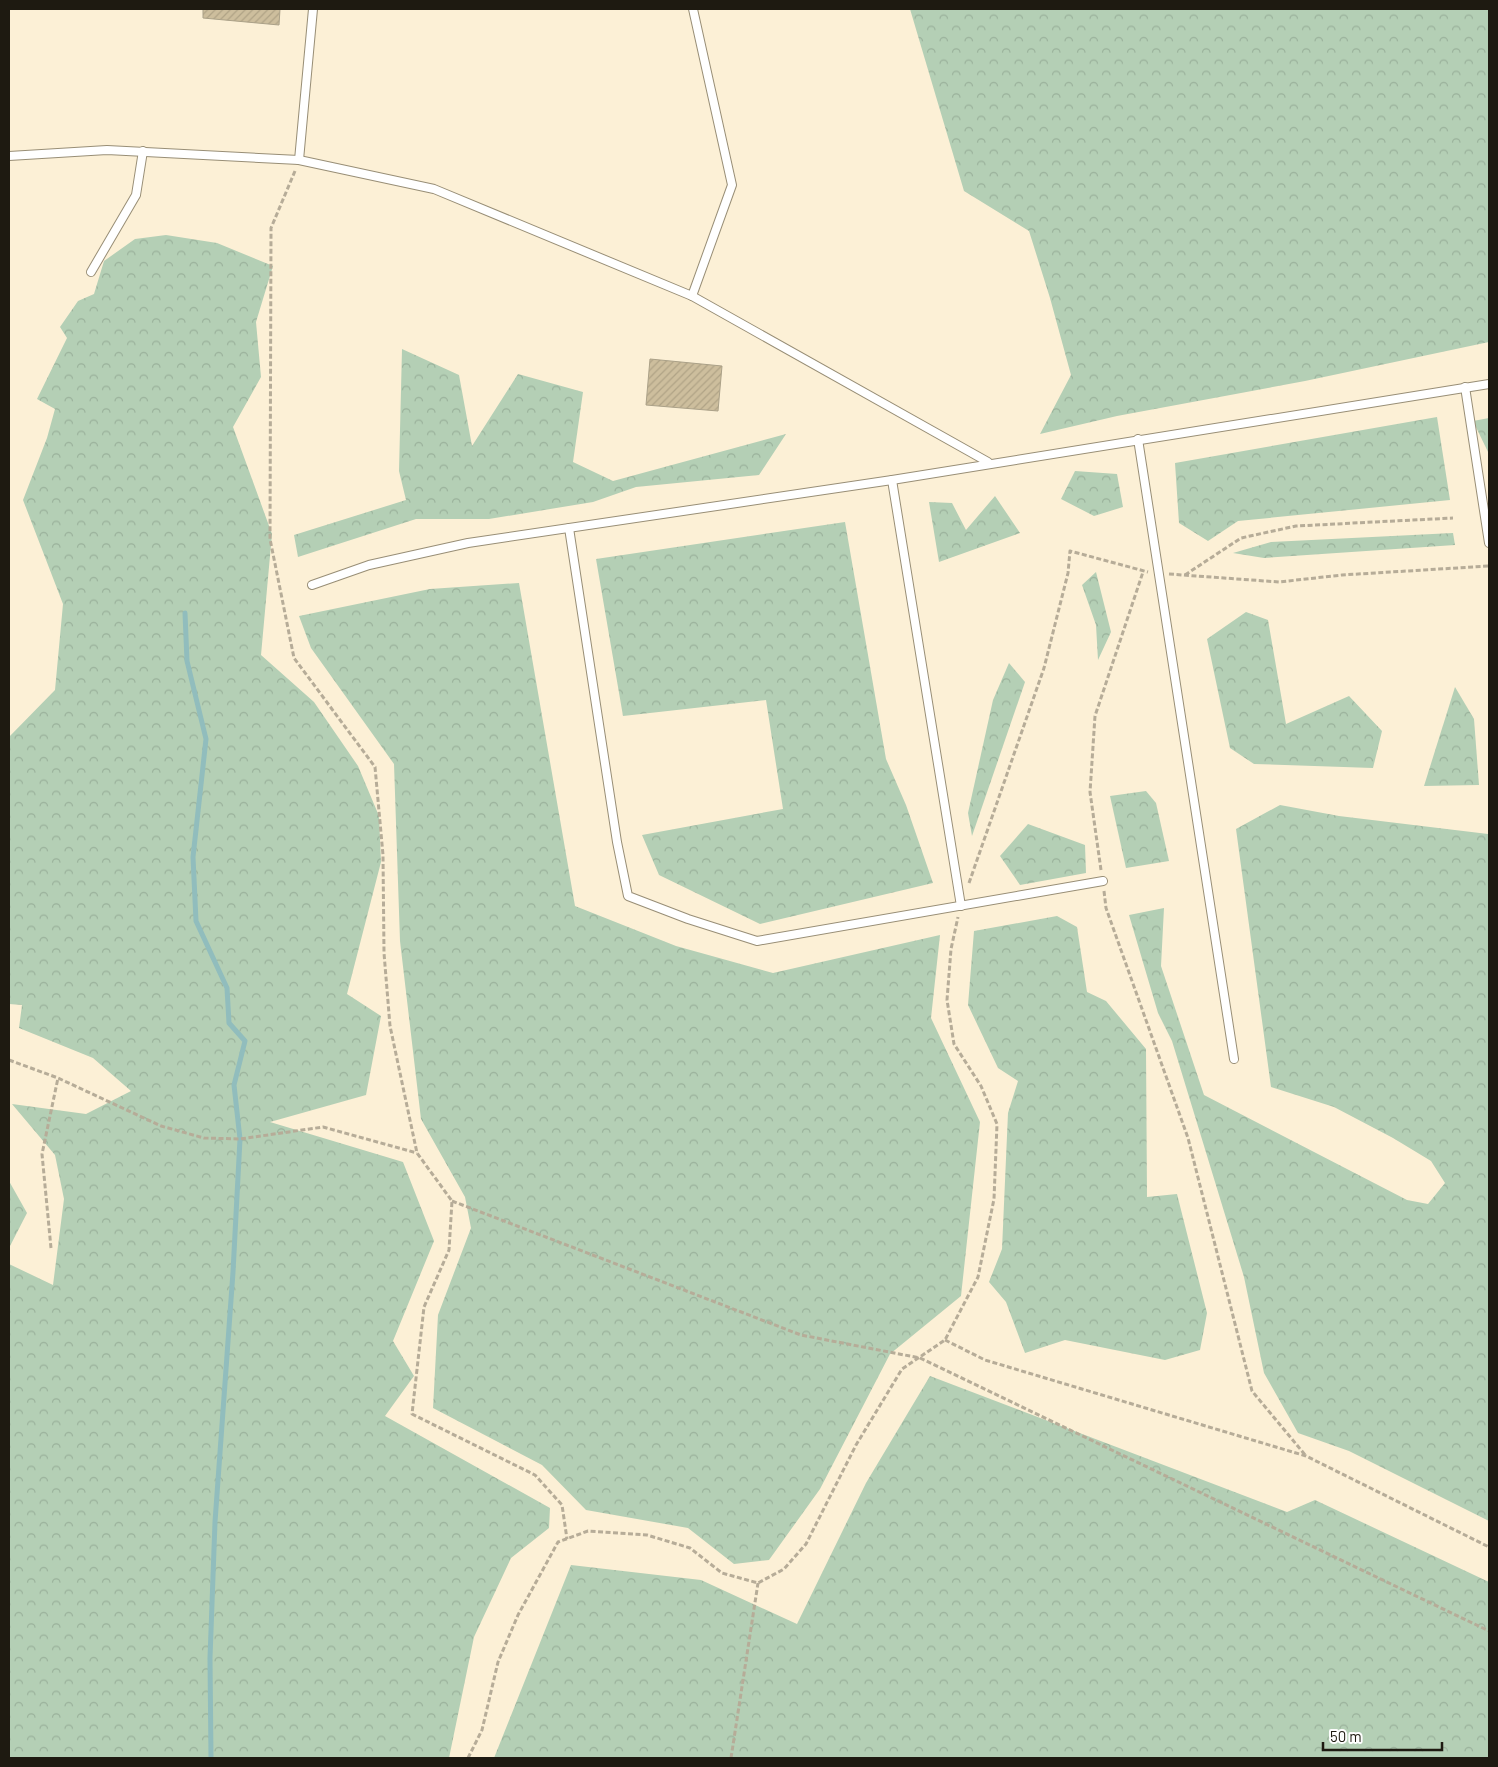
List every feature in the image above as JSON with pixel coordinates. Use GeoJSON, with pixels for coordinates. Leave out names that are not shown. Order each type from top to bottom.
{"type":"FeatureCollection","features":[{"type":"Feature","properties":{"kind":"lane"},"geometry":{"type":"LineString","coordinates":[[299,160],[313,9]]}},
{"type":"Feature","properties":{"kind":"lane"},"geometry":{"type":"LineString","coordinates":[[692,9],[732,185],[692,296]]}},
{"type":"Feature","properties":{"kind":"lane"},"geometry":{"type":"LineString","coordinates":[[9,156],[90,150],[143,151],[299,160],[434,189],[692,296],[988,462]]}},
{"type":"Feature","properties":{"kind":"lane"},"geometry":{"type":"LineString","coordinates":[[91,272],[136,195],[143,151]]}},
{"type":"Feature","properties":{"kind":"lane"},"geometry":{"type":"LineString","coordinates":[[312,585],[369,565],[468,543],[892,480],[988,462],[1489,384]]}},
{"type":"Feature","properties":{"kind":"lane"},"geometry":{"type":"LineString","coordinates":[[1465,388],[1489,543]]}},
{"type":"Feature","properties":{"kind":"lane"},"geometry":{"type":"LineString","coordinates":[[1138,439],[1234,1059]]}},
{"type":"Feature","properties":{"kind":"lane"},"geometry":{"type":"LineString","coordinates":[[892,480],[961,906]]}},
{"type":"Feature","properties":{"kind":"lane"},"geometry":{"type":"LineString","coordinates":[[569,528],[617,842],[628,896],[688,919],[758,941],[1102,881]]}},
{"type":"Feature","properties":{"kind":"path"},"geometry":{"type":"LineString","coordinates":[[299,160],[271,228],[270,539],[294,658],[375,767],[383,855],[384,954],[390,1026],[417,1153],[452,1201],[801,1336],[920,1358],[1489,1631]]}},
{"type":"Feature","properties":{"kind":"path"},"geometry":{"type":"LineString","coordinates":[[1185,575],[1241,538],[1296,526],[1453,518]]}},
{"type":"Feature","properties":{"kind":"path"},"geometry":{"type":"LineString","coordinates":[[468,1758],[482,1730],[498,1662],[518,1615],[558,1542],[588,1531],[647,1535],[690,1548],[722,1573],[758,1583],[784,1569],[806,1544],[856,1445],[902,1369],[945,1340],[978,1277],[994,1199],[997,1124],[980,1086],[954,1044],[947,1000],[950,949],[961,906],[1044,668],[1068,573],[1070,551],[1143,572],[1152,572]]}},
{"type":"Feature","properties":{"kind":"path"},"geometry":{"type":"LineString","coordinates":[[1160,573],[1279,582],[1342,575],[1489,566]]}},
{"type":"Feature","properties":{"kind":"path"},"geometry":{"type":"LineString","coordinates":[[1143,572],[1095,716],[1090,792],[1106,908],[1188,1138],[1252,1391],[1306,1456]]}},
{"type":"Feature","properties":{"kind":"path"},"geometry":{"type":"LineString","coordinates":[[9,1060],[58,1078],[161,1126],[204,1138],[240,1139],[323,1127],[417,1153]]}},
{"type":"Feature","properties":{"kind":"path"},"geometry":{"type":"LineString","coordinates":[[51,1248],[42,1154],[58,1078]]}},
{"type":"Feature","properties":{"kind":"path"},"geometry":{"type":"LineString","coordinates":[[452,1201],[449,1250],[424,1307],[412,1414],[535,1475],[562,1505],[567,1539]]}},
{"type":"Feature","properties":{"kind":"path"},"geometry":{"type":"LineString","coordinates":[[945,1340],[985,1360],[1306,1456],[1489,1547]]}},
{"type":"Feature","properties":{"kind":"path"},"geometry":{"type":"LineString","coordinates":[[731,1758],[758,1583]]}},
{"type":"Feature","properties":{"kind":"green space"},"geometry":{"type":"Polygon","coordinates":[[[910,9],[1489,9],[1489,342],[1305,381],[1117,416],[1040,434],[1071,375],[1050,298],[1029,231],[964,191],[910,9]]]}},
{"type":"Feature","properties":{"kind":"green space"},"geometry":{"type":"Polygon","coordinates":[[[166,235],[217,243],[273,266],[256,322],[261,377],[233,427],[272,534],[261,655],[314,702],[358,766],[379,816],[381,862],[347,994],[381,1016],[366,1095],[270,1122],[403,1162],[434,1241],[393,1341],[414,1376],[385,1416],[550,1508],[549,1528],[511,1558],[474,1637],[449,1758],[9,1758],[9,1264],[53,1285],[64,1199],[55,1155],[12,1104],[86,1114],[131,1091],[93,1058],[19,1028],[22,1005],[9,1004],[9,737],[55,690],[63,604],[23,500],[47,438],[55,409],[37,399],[67,338],[60,327],[78,301],[94,294],[104,261],[135,239],[166,235]]]}},
{"type":"Feature","properties":{"kind":"green space"},"geometry":{"type":"Polygon","coordinates":[[[402,349],[459,375],[472,446],[518,374],[583,392],[573,462],[613,481],[786,434],[759,475],[636,487],[593,502],[489,519],[416,519],[298,557],[294,535],[406,500],[399,471],[402,349]]]}},
{"type":"Feature","properties":{"kind":"green space"},"geometry":{"type":"Polygon","coordinates":[[[1437,417],[1450,500],[1238,521],[1208,541],[1179,523],[1175,463],[1437,417]]]}},
{"type":"Feature","properties":{"kind":"green space"},"geometry":{"type":"Polygon","coordinates":[[[1489,418],[1489,454],[1473,421],[1489,418]]]}},
{"type":"Feature","properties":{"kind":"green space"},"geometry":{"type":"Polygon","coordinates":[[[1075,471],[1117,474],[1123,507],[1094,516],[1061,499],[1075,471]]]}},
{"type":"Feature","properties":{"kind":"green space"},"geometry":{"type":"Polygon","coordinates":[[[995,496],[1020,533],[939,562],[929,502],[952,503],[966,530],[995,496]]]}},
{"type":"Feature","properties":{"kind":"green space"},"geometry":{"type":"Polygon","coordinates":[[[845,522],[886,759],[906,805],[933,883],[760,924],[659,875],[642,835],[783,809],[766,700],[623,716],[596,559],[845,522]]]}},
{"type":"Feature","properties":{"kind":"green space"},"geometry":{"type":"Polygon","coordinates":[[[1453,533],[1455,545],[1264,558],[1233,553],[1271,542],[1453,533]]]}},
{"type":"Feature","properties":{"kind":"green space"},"geometry":{"type":"Polygon","coordinates":[[[1096,572],[1111,632],[1098,660],[1096,625],[1082,585],[1096,572]]]}},
{"type":"Feature","properties":{"kind":"green space"},"geometry":{"type":"Polygon","coordinates":[[[519,583],[575,906],[676,946],[773,973],[940,935],[931,1018],[980,1122],[961,1296],[890,1354],[820,1489],[769,1560],[734,1564],[688,1528],[586,1510],[542,1465],[433,1408],[438,1315],[471,1228],[465,1197],[421,1119],[400,941],[394,764],[311,648],[299,616],[430,589],[519,583]]]}},
{"type":"Feature","properties":{"kind":"green space"},"geometry":{"type":"Polygon","coordinates":[[[1246,612],[1268,620],[1286,724],[1349,696],[1382,731],[1373,768],[1254,764],[1230,748],[1207,639],[1246,612]]]}},
{"type":"Feature","properties":{"kind":"green space"},"geometry":{"type":"Polygon","coordinates":[[[1009,663],[1025,682],[972,836],[968,813],[993,700],[1009,663]]]}},
{"type":"Feature","properties":{"kind":"green space"},"geometry":{"type":"Polygon","coordinates":[[[1455,687],[1474,719],[1479,785],[1424,786],[1455,687]]]}},
{"type":"Feature","properties":{"kind":"green space"},"geometry":{"type":"Polygon","coordinates":[[[1146,791],[1156,803],[1169,861],[1126,868],[1110,796],[1146,791]]]}},
{"type":"Feature","properties":{"kind":"green space"},"geometry":{"type":"Polygon","coordinates":[[[1280,805],[1339,816],[1488,834],[1489,1521],[1349,1451],[1298,1433],[1264,1373],[1244,1277],[1172,1041],[1158,1013],[1129,915],[1164,908],[1161,966],[1204,1095],[1407,1200],[1428,1204],[1445,1183],[1431,1161],[1393,1138],[1334,1107],[1271,1087],[1236,829],[1280,805]]]}},
{"type":"Feature","properties":{"kind":"green space"},"geometry":{"type":"Polygon","coordinates":[[[1028,824],[1085,845],[1086,873],[1020,885],[1000,856],[1028,824]]]}},
{"type":"Feature","properties":{"kind":"green space"},"geometry":{"type":"Polygon","coordinates":[[[1057,916],[1077,927],[1087,992],[1106,1001],[1146,1049],[1147,1197],[1177,1194],[1207,1313],[1200,1350],[1165,1360],[1065,1340],[1025,1353],[1006,1302],[989,1282],[1002,1249],[1008,1113],[1018,1081],[998,1068],[968,1005],[974,931],[1057,916]]]}},
{"type":"Feature","properties":{"kind":"green space"},"geometry":{"type":"Polygon","coordinates":[[[9,1181],[27,1213],[9,1248],[9,1181]]]}},
{"type":"Feature","properties":{"kind":"green space"},"geometry":{"type":"Polygon","coordinates":[[[930,1376],[1287,1512],[1315,1500],[1489,1582],[1489,1758],[494,1758],[571,1565],[701,1580],[797,1624],[866,1483],[930,1376]]]}},
{"type":"Feature","properties":{"kind":"building"},"geometry":{"type":"Polygon","coordinates":[[[203,9],[280,9],[279,25],[203,18],[203,9]]]}},
{"type":"Feature","properties":{"kind":"building"},"geometry":{"type":"Polygon","coordinates":[[[650,359],[722,366],[718,411],[646,405],[650,359]]]}},
{"type":"Feature","properties":{"kind":"waterway"},"geometry":{"type":"LineString","coordinates":[[185,613],[187,661],[206,739],[193,857],[196,921],[227,988],[229,1023],[245,1041],[234,1085],[240,1139],[233,1272],[215,1522],[210,1658],[211,1758]]}}]}
